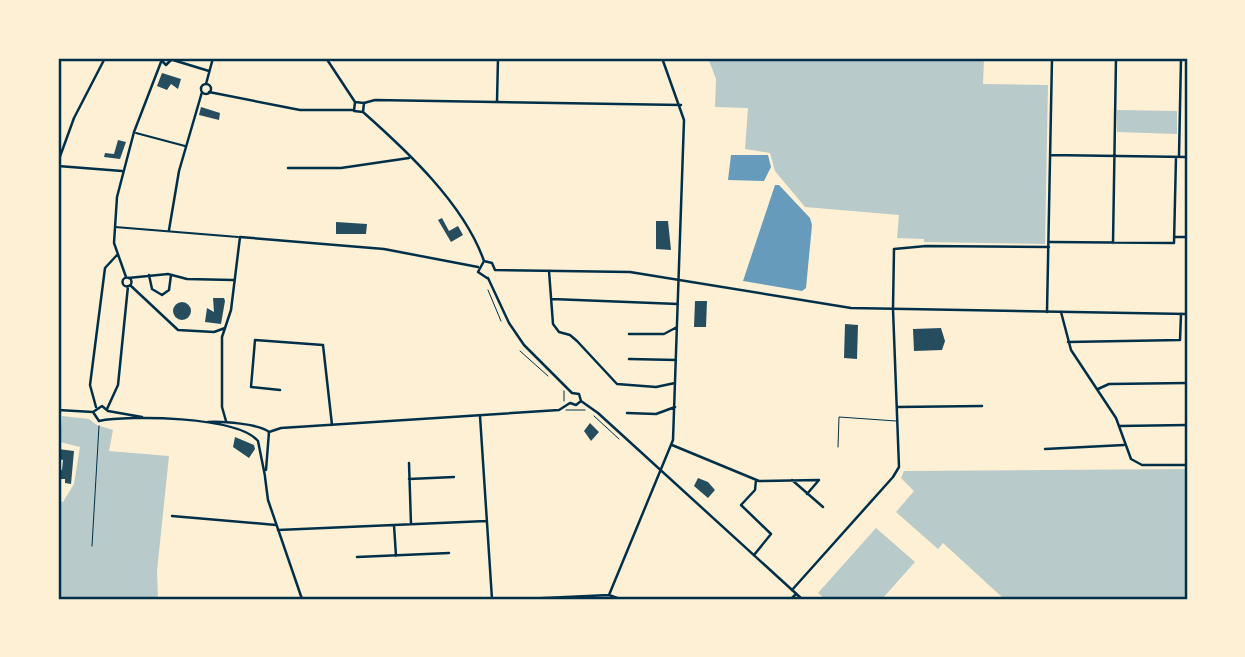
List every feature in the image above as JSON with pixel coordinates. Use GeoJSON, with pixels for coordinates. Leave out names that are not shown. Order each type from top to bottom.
{"type":"FeatureCollection","features":[{"type":"Feature","properties":{"kind":"street"},"geometry":{"type":"LineString","coordinates":[[105,58],[75,115],[58,164],[122,171]]}},
{"type":"Feature","properties":{"kind":"street"},"geometry":{"type":"LineString","coordinates":[[169,230],[186,146],[202,86],[206,84],[213,58]]}},
{"type":"Feature","properties":{"kind":"street"},"geometry":{"type":"LineString","coordinates":[[327,58],[355,102],[353,110]]}},
{"type":"Feature","properties":{"kind":"street"},"geometry":{"type":"LineString","coordinates":[[497,102],[498,58]]}},
{"type":"Feature","properties":{"kind":"street"},"geometry":{"type":"LineString","coordinates":[[610,597],[672,444],[684,120],[681,105],[662,58]]}},
{"type":"Feature","properties":{"kind":"street"},"geometry":{"type":"LineString","coordinates":[[1047,312],[1052,58]]}},
{"type":"Feature","properties":{"kind":"street"},"geometry":{"type":"LineString","coordinates":[[1113,243],[1116,58]]}},
{"type":"Feature","properties":{"kind":"street"},"geometry":{"type":"LineString","coordinates":[[1049,242],[1174,243],[1181,58]]}},
{"type":"Feature","properties":{"kind":"street"},"geometry":{"type":"LineString","coordinates":[[107,418],[107,410],[118,385],[129,286],[117,255],[114,227],[122,171],[159,59],[166,65],[173,59],[209,71]]}},
{"type":"Feature","properties":{"kind":"street"},"geometry":{"type":"LineString","coordinates":[[206,84],[211,88],[209,92]]}},
{"type":"Feature","properties":{"kind":"street"},"geometry":{"type":"LineString","coordinates":[[202,92],[300,110],[353,110],[358,114],[363,112]]}},
{"type":"Feature","properties":{"kind":"street"},"geometry":{"type":"LineString","coordinates":[[355,102],[375,100],[681,105]]}},
{"type":"Feature","properties":{"kind":"street"},"geometry":{"type":"LineString","coordinates":[[363,112],[364,103]]}},
{"type":"Feature","properties":{"kind":"street"},"geometry":{"type":"LineString","coordinates":[[363,112],[462,215],[484,261]]}},
{"type":"Feature","properties":{"kind":"street"},"geometry":{"type":"LineString","coordinates":[[134,132],[186,146]]}},
{"type":"Feature","properties":{"kind":"street"},"geometry":{"type":"LineString","coordinates":[[1050,155],[1187,157]]}},
{"type":"Feature","properties":{"kind":"street"},"geometry":{"type":"LineString","coordinates":[[288,168],[341,168],[409,158]]}},
{"type":"Feature","properties":{"kind":"street"},"geometry":{"type":"LineString","coordinates":[[114,227],[384,248],[478,267]]}},
{"type":"Feature","properties":{"kind":"street"},"geometry":{"type":"LineString","coordinates":[[226,421],[223,413],[221,355],[225,328],[233,303],[233,280],[237,273],[240,237]]}},
{"type":"Feature","properties":{"kind":"street"},"geometry":{"type":"LineString","coordinates":[[1174,237],[1187,237]]}},
{"type":"Feature","properties":{"kind":"street"},"geometry":{"type":"LineString","coordinates":[[792,590],[896,473],[899,463],[893,309],[895,247],[1049,247]]}},
{"type":"Feature","properties":{"kind":"street"},"geometry":{"type":"LineString","coordinates":[[93,412],[96,407],[90,386],[105,268],[117,255]]}},
{"type":"Feature","properties":{"kind":"street"},"geometry":{"type":"LineString","coordinates":[[478,267],[484,261]]}},
{"type":"Feature","properties":{"kind":"street"},"geometry":{"type":"LineString","coordinates":[[484,261],[492,263],[495,270]]}},
{"type":"Feature","properties":{"kind":"street"},"geometry":{"type":"LineString","coordinates":[[478,267],[480,275],[488,278],[509,323],[524,345],[572,393],[579,394],[581,401],[802,599]]}},
{"type":"Feature","properties":{"kind":"street"},"geometry":{"type":"LineString","coordinates":[[488,278],[495,270],[630,272],[822,305],[893,309],[1187,314]]}},
{"type":"Feature","properties":{"kind":"street"},"geometry":{"type":"LineString","coordinates":[[549,271],[555,329],[578,341],[617,384],[656,387],[675,383]]}},
{"type":"Feature","properties":{"kind":"street"},"geometry":{"type":"LineString","coordinates":[[225,328],[214,332],[178,330],[122,282],[127,278],[149,275],[233,280]]}},
{"type":"Feature","properties":{"kind":"street"},"geometry":{"type":"LineString","coordinates":[[149,275],[152,289],[162,295],[169,290],[171,275]]}},
{"type":"Feature","properties":{"kind":"street"},"geometry":{"type":"LineString","coordinates":[[552,299],[678,304]]}},
{"type":"Feature","properties":{"kind":"street"},"geometry":{"type":"LineString","coordinates":[[1061,312],[1068,342],[1119,426],[1124,445],[1137,464],[1187,465]]}},
{"type":"Feature","properties":{"kind":"street"},"geometry":{"type":"LineString","coordinates":[[1068,342],[1180,340],[1181,314]]}},
{"type":"Feature","properties":{"kind":"street"},"geometry":{"type":"LineString","coordinates":[[629,334],[664,334],[677,327]]}},
{"type":"Feature","properties":{"kind":"street"},"geometry":{"type":"LineString","coordinates":[[280,390],[251,387],[255,340],[323,345],[332,425]]}},
{"type":"Feature","properties":{"kind":"street"},"geometry":{"type":"LineString","coordinates":[[629,359],[676,360]]}},
{"type":"Feature","properties":{"kind":"street"},"geometry":{"type":"LineString","coordinates":[[1098,389],[1110,384],[1187,383]]}},
{"type":"Feature","properties":{"kind":"street"},"geometry":{"type":"LineString","coordinates":[[570,404],[572,393]]}},
{"type":"Feature","properties":{"kind":"street"},"geometry":{"type":"LineString","coordinates":[[268,432],[281,428],[559,410],[581,401]]}},
{"type":"Feature","properties":{"kind":"street"},"geometry":{"type":"LineString","coordinates":[[898,407],[982,406]]}},
{"type":"Feature","properties":{"kind":"street"},"geometry":{"type":"LineString","coordinates":[[96,407],[144,418]]}},
{"type":"Feature","properties":{"kind":"street"},"geometry":{"type":"LineString","coordinates":[[627,413],[656,414],[675,407]]}},
{"type":"Feature","properties":{"kind":"street"},"geometry":{"type":"LineString","coordinates":[[58,410],[93,412]]}},
{"type":"Feature","properties":{"kind":"street"},"geometry":{"type":"LineString","coordinates":[[93,412],[99,421],[107,418],[204,423],[226,421],[257,429],[265,428],[268,432],[265,476]]}},
{"type":"Feature","properties":{"kind":"street"},"geometry":{"type":"LineString","coordinates":[[480,416],[492,599]]}},
{"type":"Feature","properties":{"kind":"street"},"geometry":{"type":"LineString","coordinates":[[204,423],[254,437],[258,441],[268,500],[302,599]]}},
{"type":"Feature","properties":{"kind":"street"},"geometry":{"type":"LineString","coordinates":[[1119,426],[1187,425]]}},
{"type":"Feature","properties":{"kind":"street"},"geometry":{"type":"LineString","coordinates":[[254,437],[257,429]]}},
{"type":"Feature","properties":{"kind":"street"},"geometry":{"type":"LineString","coordinates":[[258,441],[268,439]]}},
{"type":"Feature","properties":{"kind":"street"},"geometry":{"type":"LineString","coordinates":[[672,444],[756,480],[819,480],[807,494]]}},
{"type":"Feature","properties":{"kind":"street"},"geometry":{"type":"LineString","coordinates":[[1045,449],[1124,445]]}},
{"type":"Feature","properties":{"kind":"street"},"geometry":{"type":"LineString","coordinates":[[409,463],[411,524]]}},
{"type":"Feature","properties":{"kind":"street"},"geometry":{"type":"LineString","coordinates":[[410,479],[454,477]]}},
{"type":"Feature","properties":{"kind":"street"},"geometry":{"type":"LineString","coordinates":[[754,555],[771,534],[741,505],[755,490],[756,480]]}},
{"type":"Feature","properties":{"kind":"street"},"geometry":{"type":"LineString","coordinates":[[792,480],[823,507]]}},
{"type":"Feature","properties":{"kind":"street"},"geometry":{"type":"LineString","coordinates":[[172,516],[276,525]]}},
{"type":"Feature","properties":{"kind":"street"},"geometry":{"type":"LineString","coordinates":[[278,530],[486,521]]}},
{"type":"Feature","properties":{"kind":"street"},"geometry":{"type":"LineString","coordinates":[[394,525],[396,555]]}},
{"type":"Feature","properties":{"kind":"street"},"geometry":{"type":"LineString","coordinates":[[357,557],[449,553]]}},
{"type":"Feature","properties":{"kind":"street"},"geometry":{"type":"LineString","coordinates":[[791,599],[796,594]]}},
{"type":"Feature","properties":{"kind":"street"},"geometry":{"type":"LineString","coordinates":[[523,599],[620,599]]}},
{"type":"Feature","properties":{"kind":"lane"},"geometry":{"type":"LineString","coordinates":[[838,447],[839,416],[898,421]]}},
{"type":"Feature","properties":{"kind":"path"},"geometry":{"type":"LineString","coordinates":[[487,288],[501,321]]}},
{"type":"Feature","properties":{"kind":"path"},"geometry":{"type":"LineString","coordinates":[[520,351],[553,381]]}},
{"type":"Feature","properties":{"kind":"path"},"geometry":{"type":"LineString","coordinates":[[559,386],[564,390],[562,405]]}},
{"type":"Feature","properties":{"kind":"path"},"geometry":{"type":"LineString","coordinates":[[93,546],[99,421]]}},
{"type":"Feature","properties":{"kind":"shaded area"},"geometry":{"type":"Polygon","coordinates":[[[708,58],[984,58],[983,84],[1048,85],[1045,244],[924,242],[924,239],[897,238],[899,215],[805,207],[775,171],[770,153],[745,149],[748,108],[715,107],[716,79],[708,58]]]}},
{"type":"Feature","properties":{"kind":"shaded area"},"geometry":{"type":"Polygon","coordinates":[[[1117,110],[1177,111],[1177,134],[1117,132],[1117,110]]]}},
{"type":"Feature","properties":{"kind":"shaded area"},"geometry":{"type":"Polygon","coordinates":[[[62,416],[89,419],[97,425],[113,430],[109,451],[169,456],[157,571],[158,599],[58,599],[58,501],[63,502],[74,484],[80,447],[60,442],[62,416]]]}},
{"type":"Feature","properties":{"kind":"shaded area"},"geometry":{"type":"Polygon","coordinates":[[[1187,469],[1187,599],[1004,599],[943,543],[938,549],[896,512],[914,491],[901,478],[904,471],[1187,469]]]}},
{"type":"Feature","properties":{"kind":"shaded area"},"geometry":{"type":"Polygon","coordinates":[[[876,528],[915,562],[882,599],[825,599],[818,593],[876,528]]]}},
{"type":"Feature","properties":{"kind":"water"},"geometry":{"type":"Polygon","coordinates":[[[731,155],[768,155],[771,167],[764,181],[728,180],[731,155]]]}},
{"type":"Feature","properties":{"kind":"water"},"geometry":{"type":"Polygon","coordinates":[[[775,185],[779,185],[810,218],[812,225],[806,288],[802,291],[743,281],[775,185]]]}},
{"type":"Feature","properties":{"kind":"building"},"geometry":{"type":"Polygon","coordinates":[[[162,73],[181,79],[178,89],[171,84],[167,90],[157,86],[162,73]]]}},
{"type":"Feature","properties":{"kind":"building"},"geometry":{"type":"Polygon","coordinates":[[[201,107],[220,113],[219,120],[199,115],[201,107]]]}},
{"type":"Feature","properties":{"kind":"building"},"geometry":{"type":"Polygon","coordinates":[[[118,140],[126,142],[120,159],[104,157],[105,153],[114,154],[118,140]]]}},
{"type":"Feature","properties":{"kind":"building"},"geometry":{"type":"Polygon","coordinates":[[[442,218],[449,231],[458,226],[463,235],[451,242],[438,220],[442,218]]]}},
{"type":"Feature","properties":{"kind":"building"},"geometry":{"type":"Polygon","coordinates":[[[656,221],[668,221],[671,250],[656,249],[656,221]]]}},
{"type":"Feature","properties":{"kind":"building"},"geometry":{"type":"Polygon","coordinates":[[[336,222],[367,224],[366,234],[336,234],[336,222]]]}},
{"type":"Feature","properties":{"kind":"building"},"geometry":{"type":"Polygon","coordinates":[[[213,298],[224,298],[225,301],[221,324],[205,322],[207,308],[214,312],[213,298]]]}},
{"type":"Feature","properties":{"kind":"building"},"geometry":{"type":"Polygon","coordinates":[[[695,301],[707,301],[706,327],[694,327],[695,301]]]}},
{"type":"Feature","properties":{"kind":"building"},"geometry":{"type":"Polygon","coordinates":[[[178,302],[186,302],[191,311],[189,318],[178,320],[173,315],[173,307],[178,302]]]}},
{"type":"Feature","properties":{"kind":"building"},"geometry":{"type":"Polygon","coordinates":[[[845,324],[858,325],[857,359],[844,358],[845,324]]]}},
{"type":"Feature","properties":{"kind":"building"},"geometry":{"type":"Polygon","coordinates":[[[941,328],[945,341],[942,350],[914,351],[913,329],[941,328]]]}},
{"type":"Feature","properties":{"kind":"building"},"geometry":{"type":"Polygon","coordinates":[[[590,423],[599,432],[591,441],[584,431],[590,423]]]}},
{"type":"Feature","properties":{"kind":"building"},"geometry":{"type":"Polygon","coordinates":[[[235,437],[254,445],[255,449],[249,458],[233,447],[235,437]]]}},
{"type":"Feature","properties":{"kind":"building"},"geometry":{"type":"Polygon","coordinates":[[[58,449],[74,451],[71,484],[65,483],[65,479],[58,479],[58,469],[62,470],[63,460],[58,459],[58,449]]]}},
{"type":"Feature","properties":{"kind":"building"},"geometry":{"type":"Polygon","coordinates":[[[698,478],[708,482],[715,490],[708,498],[694,486],[698,478]]]}}]}
